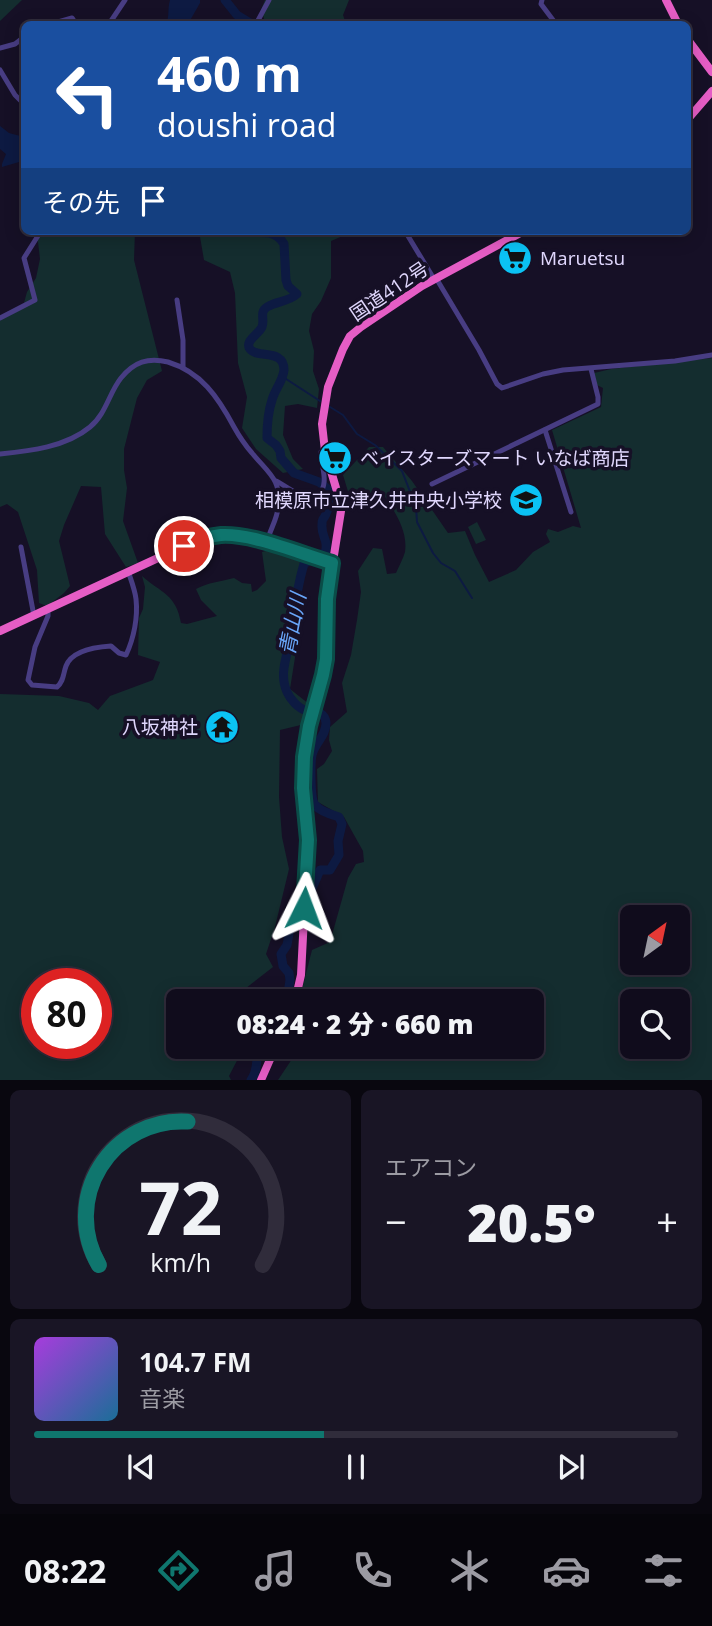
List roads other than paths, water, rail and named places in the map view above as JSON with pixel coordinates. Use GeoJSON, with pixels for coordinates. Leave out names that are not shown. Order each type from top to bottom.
{"type":"FeatureCollection","features":[{"type":"Feature","properties":{"kind":"highway"},"geometry":{"type":"LineString","coordinates":[[666,0],[676,21]]}},
{"type":"Feature","properties":{"kind":"highway"},"geometry":{"type":"LineString","coordinates":[[691,44],[712,72]]}},
{"type":"Feature","properties":{"kind":"highway"},"geometry":{"type":"LineString","coordinates":[[691,116],[712,91]]}},
{"type":"Feature","properties":{"kind":"highway","name":"国道412号"},"geometry":{"type":"LineString","coordinates":[[298,989],[301,975],[308,840],[303,788],[304,757],[326,659],[327,599],[341,511],[325,451],[322,424],[328,387],[343,349],[350,337],[361,327],[435,279],[517,235]]}},
{"type":"Feature","properties":{"kind":"highway"},"geometry":{"type":"LineString","coordinates":[[0,631],[128,571],[210,537],[235,535],[332,563]]}},
{"type":"Feature","properties":{"kind":"highway"},"geometry":{"type":"LineString","coordinates":[[261,1080],[270,1059]]}},
{"type":"Feature","properties":{"kind":"street"},"geometry":{"type":"LineString","coordinates":[[111,21],[125,0]]}},
{"type":"Feature","properties":{"kind":"street"},"geometry":{"type":"LineString","coordinates":[[258,21],[270,0]]}},
{"type":"Feature","properties":{"kind":"street"},"geometry":{"type":"LineString","coordinates":[[542,0],[541,4],[554,21]]}},
{"type":"Feature","properties":{"kind":"street"},"geometry":{"type":"LineString","coordinates":[[0,48],[21,39]]}},
{"type":"Feature","properties":{"kind":"street"},"geometry":{"type":"LineString","coordinates":[[0,71],[21,101]]}},
{"type":"Feature","properties":{"kind":"street"},"geometry":{"type":"LineString","coordinates":[[0,318],[35,300],[24,258],[38,235]]}},
{"type":"Feature","properties":{"kind":"street"},"geometry":{"type":"LineString","coordinates":[[408,235],[497,384],[502,388],[553,372],[712,355]]}},
{"type":"Feature","properties":{"kind":"street"},"geometry":{"type":"LineString","coordinates":[[177,300],[183,340],[183,367]]}},
{"type":"Feature","properties":{"kind":"street"},"geometry":{"type":"LineString","coordinates":[[0,454],[44,448],[83,432],[100,416],[112,391],[132,366],[155,359],[183,367],[206,384],[247,448],[276,481],[296,494],[318,496],[324,488],[320,456],[321,452],[325,451]]}},
{"type":"Feature","properties":{"kind":"street"},"geometry":{"type":"LineString","coordinates":[[432,484],[598,404],[590,369]]}},
{"type":"Feature","properties":{"kind":"street"},"geometry":{"type":"LineString","coordinates":[[545,430],[570,512]]}},
{"type":"Feature","properties":{"kind":"street"},"geometry":{"type":"LineString","coordinates":[[267,543],[278,508],[276,481]]}},
{"type":"Feature","properties":{"kind":"street"},"geometry":{"type":"LineString","coordinates":[[21,547],[34,616]]}},
{"type":"Feature","properties":{"kind":"street"},"geometry":{"type":"LineString","coordinates":[[48,609],[48,616],[35,647],[28,681],[32,685],[57,687],[62,683],[68,661],[79,652],[111,646],[119,653],[127,655],[133,639],[136,604],[128,571]]}},
{"type":"Feature","properties":{"kind":"water"},"geometry":{"type":"Polygon","coordinates":[[[170,0],[200,0],[190,21],[167,21],[170,0]]]}},
{"type":"Feature","properties":{"kind":"water"},"geometry":{"type":"Polygon","coordinates":[[[0,126],[9,133],[21,136],[21,162],[2,167],[6,154],[0,149],[0,126]]]}},
{"type":"Feature","properties":{"kind":"waterway","name":"青山川"},"geometry":{"type":"LineString","coordinates":[[225,0],[237,15],[247,21]]}},
{"type":"Feature","properties":{"kind":"waterway","name":"青山川"},"geometry":{"type":"LineString","coordinates":[[275,235],[284,244],[288,286],[297,294],[265,309],[262,327],[249,343],[253,352],[275,356],[283,363],[283,374],[270,409],[267,438],[276,445],[281,458],[294,473],[319,482],[329,490],[328,508],[322,520],[325,554],[319,554],[304,564],[284,677],[287,692],[294,703],[302,709],[324,716],[325,731],[312,756],[312,795],[317,807],[339,817],[342,824],[338,841],[339,855],[330,870],[320,870],[311,891],[292,917],[287,945],[281,954],[283,966],[289,973],[289,989]]}},
{"type":"Feature","properties":{"kind":"waterway"},"geometry":{"type":"LineString","coordinates":[[283,377],[320,401]]}},
{"type":"Feature","properties":{"kind":"waterway"},"geometry":{"type":"LineString","coordinates":[[330,407],[343,415],[357,434],[375,445],[402,471],[416,507],[417,522],[433,553],[441,563],[455,571],[472,598]]}},
{"type":"Feature","properties":{"kind":"waterway","name":"青山川"},"geometry":{"type":"LineString","coordinates":[[251,1080],[257,1059]]}},
{"type":"Feature","properties":{"kind":"place","name":"Maruetsu"},"geometry":{"type":"Point","coordinates":[515,258]}},
{"type":"Feature","properties":{"kind":"place","name":"ベイスターズマート いなば商店"},"geometry":{"type":"Point","coordinates":[335,458]}},
{"type":"Feature","properties":{"kind":"place","name":"相模原市立津久井中央小学校"},"geometry":{"type":"Point","coordinates":[526,500]}},
{"type":"Feature","properties":{"kind":"place","name":"八坂神社"},"geometry":{"type":"Point","coordinates":[222,727]}}]}
